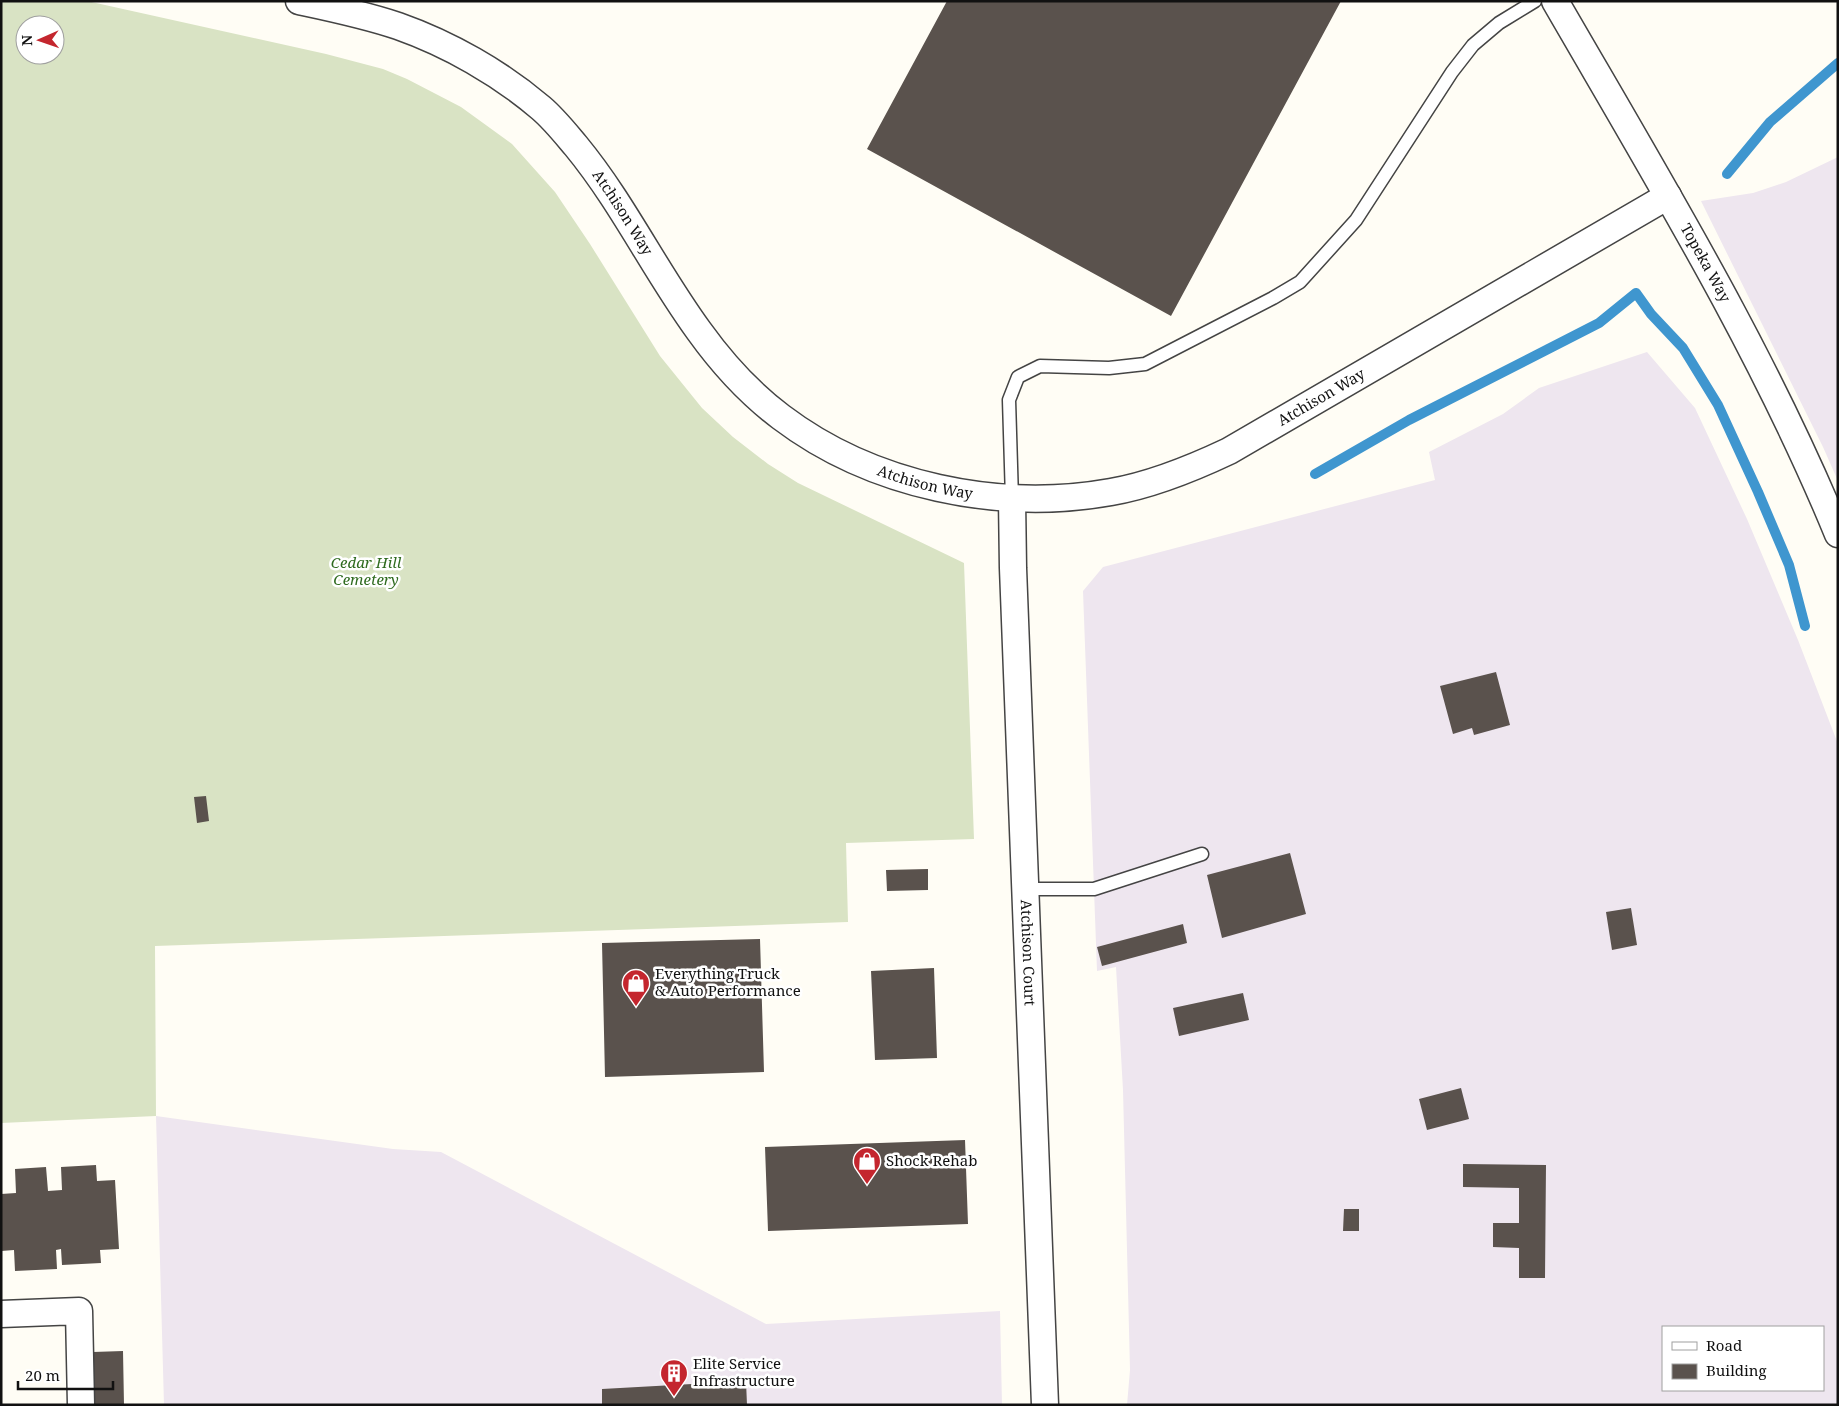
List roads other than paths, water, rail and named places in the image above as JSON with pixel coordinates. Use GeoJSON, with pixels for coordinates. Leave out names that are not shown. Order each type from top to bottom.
{"type":"FeatureCollection","features":[{"type":"Feature","properties":{"kind":"street","name":"Atchison Way"},"geometry":{"type":"LineString","coordinates":[[299,1],[370,17],[426,37],[485,68],[515,88],[543,110],[565,133],[606,185],[672,292],[717,355],[735,376],[781,417],[820,443],[843,454],[910,480],[975,496],[1012,499],[1068,498],[1130,488],[1192,468],[1228,451],[1668,196]]}},
{"type":"Feature","properties":{"kind":"street","name":"Topeka Way"},"geometry":{"type":"LineString","coordinates":[[1555,1],[1668,196],[1717,285],[1780,407],[1822,494],[1838,534]]}},
{"type":"Feature","properties":{"kind":"street","name":"Atchison Court"},"geometry":{"type":"LineString","coordinates":[[1012,499],[1013,568],[1045,1405]]}},
{"type":"Feature","properties":{"kind":"street"},"geometry":{"type":"LineString","coordinates":[[1,1314],[79,1311],[81,1405]]}},
{"type":"Feature","properties":{"kind":"lane"},"geometry":{"type":"LineString","coordinates":[[1012,499],[1009,400],[1018,377],[1040,366],[1109,368],[1145,364],[1300,282],[1356,220],[1452,72],[1473,45],[1498,23],[1535,1]]}},
{"type":"Feature","properties":{"kind":"lane"},"geometry":{"type":"LineString","coordinates":[[1025,889],[1094,889],[1202,854]]}},
{"type":"Feature","properties":{"kind":"waterway"},"geometry":{"type":"LineString","coordinates":[[1727,174],[1770,122],[1838,63]]}},
{"type":"Feature","properties":{"kind":"waterway"},"geometry":{"type":"LineString","coordinates":[[1315,474],[1409,420],[1599,323],[1636,293],[1651,314],[1683,348],[1718,405],[1789,565],[1805,626]]}},
{"type":"Feature","properties":{"kind":"place","name":"Everything Truck & Auto Performance"},"geometry":{"type":"Point","coordinates":[636,1007]}},
{"type":"Feature","properties":{"kind":"place","name":"Shock Rehab"},"geometry":{"type":"Point","coordinates":[867,1185]}},
{"type":"Feature","properties":{"kind":"place","name":"Elite Service Infrastructure"},"geometry":{"type":"Point","coordinates":[674,1397]}},
{"type":"Feature","properties":{"kind":"park label","name":"Cedar Hill Cemetery"},"geometry":{"type":"Point","coordinates":[366,572]}}]}
